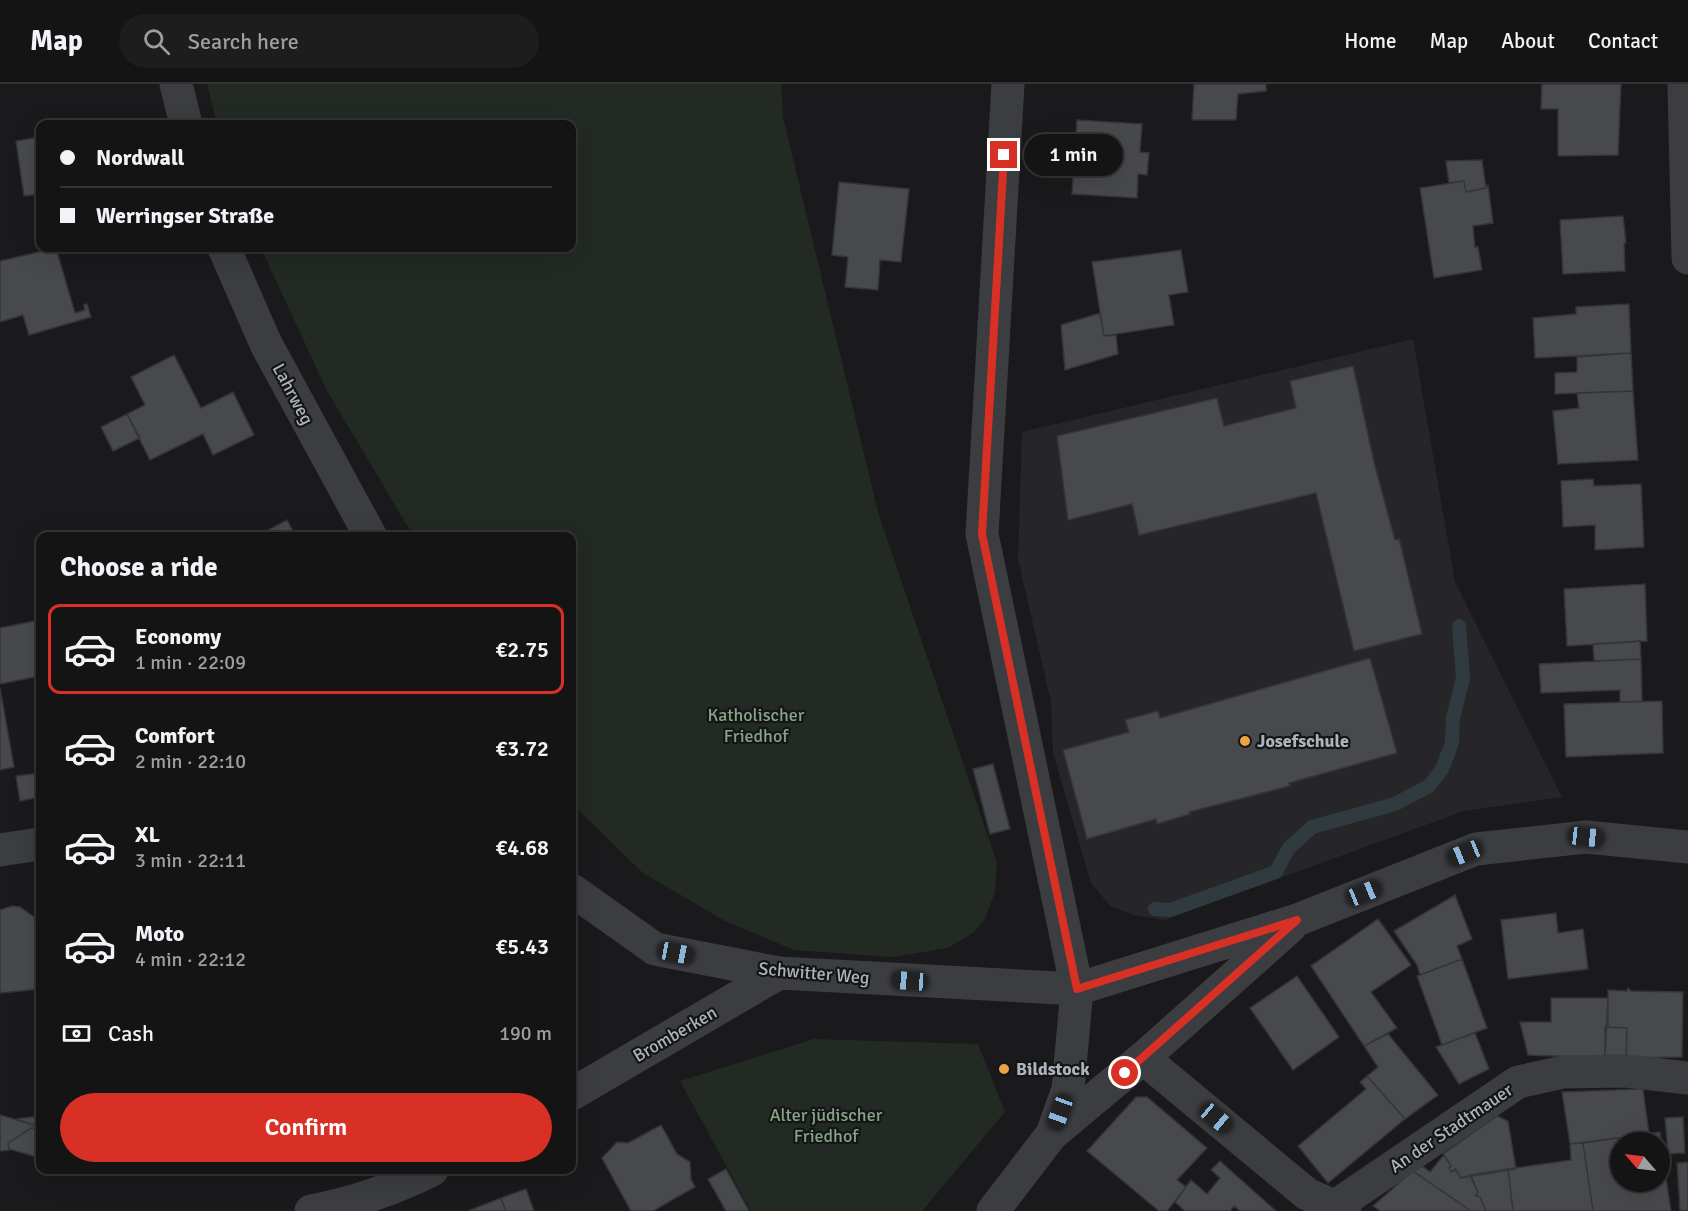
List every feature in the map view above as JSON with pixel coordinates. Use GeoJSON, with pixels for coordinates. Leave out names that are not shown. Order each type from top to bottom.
{"type":"FeatureCollection","features":[{"type":"Feature","properties":{"kind":"street"},"geometry":{"type":"LineString","coordinates":[[176,84],[185,120]]}},
{"type":"Feature","properties":{"kind":"street"},"geometry":{"type":"LineString","coordinates":[[1008,84],[982,534],[1077,989],[1068,1089],[1052,1134]]}},
{"type":"Feature","properties":{"kind":"street"},"geometry":{"type":"LineString","coordinates":[[1684,84],[1688,258]]}},
{"type":"Feature","properties":{"kind":"street","name":"Lahrweg"},"geometry":{"type":"LineString","coordinates":[[226,252],[266,344],[367,532]]}},
{"type":"Feature","properties":{"kind":"street"},"geometry":{"type":"LineString","coordinates":[[1077,989],[1297,920],[1476,849],[1586,837],[1688,847]]}},
{"type":"Feature","properties":{"kind":"street"},"geometry":{"type":"LineString","coordinates":[[0,850],[36,845]]}},
{"type":"Feature","properties":{"kind":"street","name":"Schwitter Weg"},"geometry":{"type":"LineString","coordinates":[[576,893],[655,949],[780,973],[1077,989]]}},
{"type":"Feature","properties":{"kind":"street"},"geometry":{"type":"LineString","coordinates":[[993,1211],[1052,1134],[1143,1058],[1297,920]]}},
{"type":"Feature","properties":{"kind":"street","name":"Bromberken"},"geometry":{"type":"LineString","coordinates":[[576,1092],[780,973]]}},
{"type":"Feature","properties":{"kind":"street"},"geometry":{"type":"LineString","coordinates":[[1143,1058],[1307,1194],[1338,1209]]}},
{"type":"Feature","properties":{"kind":"street","name":"An der Stadtmauer"},"geometry":{"type":"LineString","coordinates":[[1338,1209],[1518,1082],[1564,1072],[1626,1071],[1688,1078]]}},
{"type":"Feature","properties":{"kind":"street"},"geometry":{"type":"LineString","coordinates":[[311,1211],[358,1199],[408,1182],[424,1174]]}},
{"type":"Feature","properties":{"kind":"shaded area"},"geometry":{"type":"Polygon","coordinates":[[[1413,339],[1455,582],[1562,797],[1464,811],[1165,920],[1134,915],[1110,906],[1091,883],[1053,753],[1051,702],[1018,559],[1022,432],[1413,339]]]}},
{"type":"Feature","properties":{"kind":"green space","name":"Katholischer Friedhof"},"geometry":{"type":"Polygon","coordinates":[[[207,84],[781,84],[783,117],[878,512],[997,863],[995,892],[985,919],[974,932],[948,948],[892,957],[794,950],[725,921],[643,873],[576,808],[576,532],[411,532],[326,389],[263,252],[576,252],[576,120],[216,120],[207,84]]]}},
{"type":"Feature","properties":{"kind":"green space","name":"Alter jüdischer Friedhof"},"geometry":{"type":"Polygon","coordinates":[[[814,1039],[978,1044],[1005,1112],[922,1211],[751,1211],[680,1081],[814,1039]]]}},
{"type":"Feature","properties":{"kind":"building"},"geometry":{"type":"Polygon","coordinates":[[[1194,84],[1266,84],[1266,91],[1238,94],[1236,120],[1192,120],[1194,84]]]}},
{"type":"Feature","properties":{"kind":"building"},"geometry":{"type":"Polygon","coordinates":[[[1542,84],[1621,84],[1618,155],[1558,156],[1558,109],[1541,109],[1542,84]]]}},
{"type":"Feature","properties":{"kind":"building"},"geometry":{"type":"Polygon","coordinates":[[[1077,120],[1142,124],[1140,152],[1149,153],[1147,175],[1138,174],[1137,198],[1072,194],[1077,120]]]}},
{"type":"Feature","properties":{"kind":"building"},"geometry":{"type":"Polygon","coordinates":[[[36,138],[36,194],[24,196],[16,141],[36,138]]]}},
{"type":"Feature","properties":{"kind":"building"},"geometry":{"type":"Polygon","coordinates":[[[1482,160],[1486,188],[1466,192],[1464,181],[1449,183],[1446,161],[1482,160]]]}},
{"type":"Feature","properties":{"kind":"building"},"geometry":{"type":"Polygon","coordinates":[[[1464,181],[1466,192],[1486,188],[1488,185],[1493,223],[1473,226],[1475,247],[1478,247],[1482,270],[1434,278],[1420,188],[1464,181]]]}},
{"type":"Feature","properties":{"kind":"building"},"geometry":{"type":"Polygon","coordinates":[[[839,182],[909,189],[901,262],[880,260],[878,290],[845,287],[848,257],[832,255],[839,182]]]}},
{"type":"Feature","properties":{"kind":"building"},"geometry":{"type":"Polygon","coordinates":[[[1623,216],[1626,243],[1624,243],[1625,271],[1563,274],[1560,220],[1623,216]]]}},
{"type":"Feature","properties":{"kind":"building"},"geometry":{"type":"Polygon","coordinates":[[[1181,250],[1188,292],[1169,295],[1174,325],[1104,336],[1092,262],[1181,250]]]}},
{"type":"Feature","properties":{"kind":"building"},"geometry":{"type":"Polygon","coordinates":[[[39,252],[57,252],[75,313],[85,310],[84,305],[87,304],[91,317],[29,335],[23,315],[0,322],[0,261],[39,252]]]}},
{"type":"Feature","properties":{"kind":"building"},"geometry":{"type":"Polygon","coordinates":[[[1629,304],[1631,353],[1535,358],[1533,318],[1576,314],[1576,307],[1629,304]]]}},
{"type":"Feature","properties":{"kind":"building"},"geometry":{"type":"Polygon","coordinates":[[[1100,313],[1104,336],[1116,335],[1118,354],[1065,370],[1061,325],[1100,313]]]}},
{"type":"Feature","properties":{"kind":"building"},"geometry":{"type":"Polygon","coordinates":[[[1631,353],[1633,391],[1555,394],[1555,373],[1577,372],[1577,357],[1631,353]]]}},
{"type":"Feature","properties":{"kind":"building"},"geometry":{"type":"Polygon","coordinates":[[[174,355],[201,408],[233,392],[254,435],[213,455],[203,434],[150,460],[127,414],[145,405],[131,377],[174,355]]]}},
{"type":"Feature","properties":{"kind":"building"},"geometry":{"type":"Polygon","coordinates":[[[1353,366],[1375,466],[1395,540],[1399,539],[1400,542],[1422,634],[1354,651],[1316,493],[1139,535],[1132,504],[1068,520],[1057,436],[1217,398],[1224,426],[1296,408],[1290,381],[1353,366]]]}},
{"type":"Feature","properties":{"kind":"building"},"geometry":{"type":"Polygon","coordinates":[[[1633,391],[1638,460],[1558,464],[1553,411],[1579,408],[1577,393],[1633,391]]]}},
{"type":"Feature","properties":{"kind":"building"},"geometry":{"type":"Polygon","coordinates":[[[127,414],[140,438],[113,451],[101,427],[127,414]]]}},
{"type":"Feature","properties":{"kind":"building"},"geometry":{"type":"Polygon","coordinates":[[[1593,479],[1594,486],[1641,484],[1644,547],[1595,550],[1595,525],[1563,527],[1561,481],[1593,479]]]}},
{"type":"Feature","properties":{"kind":"building"},"geometry":{"type":"Polygon","coordinates":[[[287,520],[293,532],[265,532],[287,520]]]}},
{"type":"Feature","properties":{"kind":"building"},"geometry":{"type":"Polygon","coordinates":[[[1645,584],[1647,641],[1567,646],[1564,589],[1645,584]]]}},
{"type":"Feature","properties":{"kind":"building"},"geometry":{"type":"Polygon","coordinates":[[[36,621],[36,677],[0,684],[0,628],[36,621]]]}},
{"type":"Feature","properties":{"kind":"building"},"geometry":{"type":"Polygon","coordinates":[[[1640,641],[1641,659],[1594,661],[1593,644],[1640,641]]]}},
{"type":"Feature","properties":{"kind":"building","name":"Josefschule"},"geometry":{"type":"Polygon","coordinates":[[[1370,658],[1397,753],[1289,783],[1290,786],[1189,812],[1190,814],[1157,824],[1156,819],[1087,839],[1063,750],[1129,732],[1125,720],[1158,711],[1160,718],[1370,658]]]}},
{"type":"Feature","properties":{"kind":"building"},"geometry":{"type":"Polygon","coordinates":[[[1641,659],[1642,701],[1620,702],[1620,690],[1541,693],[1539,664],[1641,659]]]}},
{"type":"Feature","properties":{"kind":"building"},"geometry":{"type":"Polygon","coordinates":[[[0,688],[14,767],[0,770],[0,688]]]}},
{"type":"Feature","properties":{"kind":"building"},"geometry":{"type":"Polygon","coordinates":[[[1662,701],[1663,753],[1566,757],[1564,704],[1662,701]]]}},
{"type":"Feature","properties":{"kind":"building"},"geometry":{"type":"Polygon","coordinates":[[[993,764],[1010,829],[990,834],[973,769],[993,764]]]}},
{"type":"Feature","properties":{"kind":"building"},"geometry":{"type":"Polygon","coordinates":[[[36,774],[36,798],[20,801],[16,776],[36,774]]]}},
{"type":"Feature","properties":{"kind":"building"},"geometry":{"type":"Polygon","coordinates":[[[1455,895],[1472,939],[1457,946],[1462,959],[1420,975],[1417,965],[1394,931],[1455,895]]]}},
{"type":"Feature","properties":{"kind":"building"},"geometry":{"type":"Polygon","coordinates":[[[12,906],[20,907],[34,917],[36,989],[0,993],[0,910],[12,906]]]}},
{"type":"Feature","properties":{"kind":"building"},"geometry":{"type":"Polygon","coordinates":[[[1556,913],[1558,933],[1583,929],[1588,969],[1508,979],[1501,920],[1556,913]]]}},
{"type":"Feature","properties":{"kind":"building"},"geometry":{"type":"Polygon","coordinates":[[[1378,919],[1411,965],[1371,992],[1397,1028],[1364,1046],[1311,966],[1378,919]]]}},
{"type":"Feature","properties":{"kind":"building"},"geometry":{"type":"Polygon","coordinates":[[[1462,959],[1487,1028],[1442,1045],[1417,976],[1462,959]]]}},
{"type":"Feature","properties":{"kind":"building"},"geometry":{"type":"Polygon","coordinates":[[[1297,976],[1339,1037],[1293,1070],[1250,1008],[1297,976]]]}},
{"type":"Feature","properties":{"kind":"building"},"geometry":{"type":"Polygon","coordinates":[[[1628,988],[1631,991],[1683,992],[1682,1057],[1626,1058],[1627,1028],[1608,1027],[1608,990],[1627,991],[1628,988]]]}},
{"type":"Feature","properties":{"kind":"building"},"geometry":{"type":"Polygon","coordinates":[[[1551,998],[1608,998],[1605,1058],[1528,1055],[1520,1022],[1551,1022],[1551,998]]]}},
{"type":"Feature","properties":{"kind":"building"},"geometry":{"type":"Polygon","coordinates":[[[1605,1027],[1627,1028],[1626,1058],[1605,1058],[1605,1027]]]}},
{"type":"Feature","properties":{"kind":"building"},"geometry":{"type":"Polygon","coordinates":[[[1475,1033],[1489,1069],[1459,1084],[1436,1047],[1475,1033]]]}},
{"type":"Feature","properties":{"kind":"building"},"geometry":{"type":"Polygon","coordinates":[[[1388,1034],[1438,1095],[1405,1119],[1367,1076],[1378,1067],[1364,1046],[1388,1034]]]}},
{"type":"Feature","properties":{"kind":"building"},"geometry":{"type":"Polygon","coordinates":[[[1367,1076],[1405,1119],[1328,1183],[1298,1146],[1366,1089],[1360,1082],[1367,1076]]]}},
{"type":"Feature","properties":{"kind":"building"},"geometry":{"type":"Polygon","coordinates":[[[1643,1089],[1649,1132],[1610,1132],[1610,1139],[1570,1144],[1562,1092],[1643,1089]]]}},
{"type":"Feature","properties":{"kind":"building"},"geometry":{"type":"Polygon","coordinates":[[[1136,1097],[1147,1097],[1207,1148],[1177,1180],[1186,1187],[1167,1211],[1159,1211],[1087,1151],[1136,1097]]]}},
{"type":"Feature","properties":{"kind":"building"},"geometry":{"type":"Polygon","coordinates":[[[0,1115],[36,1126],[36,1129],[31,1128],[8,1143],[9,1150],[0,1151],[0,1115]]]}},
{"type":"Feature","properties":{"kind":"building"},"geometry":{"type":"Polygon","coordinates":[[[36,1116],[36,1126],[16,1119],[36,1116]]]}},
{"type":"Feature","properties":{"kind":"building"},"geometry":{"type":"Polygon","coordinates":[[[1497,1116],[1508,1121],[1516,1169],[1461,1178],[1455,1169],[1451,1172],[1449,1168],[1451,1166],[1443,1154],[1497,1116]]]}},
{"type":"Feature","properties":{"kind":"building"},"geometry":{"type":"Polygon","coordinates":[[[1683,1117],[1685,1153],[1670,1154],[1670,1132],[1666,1132],[1665,1118],[1683,1117]]]}},
{"type":"Feature","properties":{"kind":"building"},"geometry":{"type":"Polygon","coordinates":[[[661,1125],[677,1154],[690,1162],[691,1179],[695,1187],[653,1211],[631,1211],[602,1158],[617,1142],[628,1143],[661,1125]]]}},
{"type":"Feature","properties":{"kind":"building"},"geometry":{"type":"Polygon","coordinates":[[[31,1128],[36,1129],[36,1157],[9,1149],[8,1143],[31,1128]]]}},
{"type":"Feature","properties":{"kind":"building"},"geometry":{"type":"Polygon","coordinates":[[[1610,1139],[1610,1192],[1668,1192],[1671,1211],[1593,1211],[1583,1143],[1610,1139]]]}},
{"type":"Feature","properties":{"kind":"building"},"geometry":{"type":"Polygon","coordinates":[[[1583,1143],[1593,1211],[1513,1211],[1508,1169],[1571,1160],[1570,1144],[1583,1143]]]}},
{"type":"Feature","properties":{"kind":"building"},"geometry":{"type":"Polygon","coordinates":[[[1444,1155],[1451,1166],[1449,1168],[1451,1172],[1456,1170],[1461,1178],[1471,1175],[1478,1193],[1475,1195],[1480,1197],[1486,1211],[1471,1211],[1413,1171],[1422,1166],[1430,1172],[1444,1155]]]}},
{"type":"Feature","properties":{"kind":"building"},"geometry":{"type":"Polygon","coordinates":[[[1220,1161],[1276,1211],[1240,1211],[1234,1206],[1230,1211],[1185,1211],[1175,1202],[1191,1180],[1207,1194],[1220,1178],[1211,1170],[1220,1161]]]}},
{"type":"Feature","properties":{"kind":"building"},"geometry":{"type":"Polygon","coordinates":[[[1688,1162],[1688,1210],[1680,1211],[1677,1163],[1688,1162]]]}},
{"type":"Feature","properties":{"kind":"building"},"geometry":{"type":"Polygon","coordinates":[[[726,1169],[749,1211],[726,1211],[708,1179],[726,1169]]]}},
{"type":"Feature","properties":{"kind":"building"},"geometry":{"type":"Polygon","coordinates":[[[1508,1169],[1513,1211],[1486,1211],[1480,1197],[1475,1195],[1478,1193],[1470,1175],[1508,1169]]]}},
{"type":"Feature","properties":{"kind":"building"},"geometry":{"type":"Polygon","coordinates":[[[1413,1171],[1471,1211],[1380,1211],[1373,1206],[1413,1171]]]}},
{"type":"Feature","properties":{"kind":"building"},"geometry":{"type":"Polygon","coordinates":[[[526,1189],[534,1211],[506,1211],[501,1198],[526,1189]]]}},
{"type":"Feature","properties":{"kind":"building"},"geometry":{"type":"Polygon","coordinates":[[[501,1198],[506,1211],[468,1211],[501,1198]]]}},
{"type":"Feature","properties":{"kind":"waterway"},"geometry":{"type":"LineString","coordinates":[[1155,909],[1170,910],[1276,872],[1288,849],[1312,827],[1395,804],[1429,786],[1442,769],[1452,743],[1453,718],[1463,678],[1459,626]]}},
{"type":"Feature","properties":{"kind":"place","name":"Josefschule"},"geometry":{"type":"Point","coordinates":[1245,741]}},
{"type":"Feature","properties":{"kind":"place","name":"Bildstock"},"geometry":{"type":"Point","coordinates":[1004,1069]}},
{"type":"Feature","properties":{"kind":"route"},"geometry":{"type":"LineString","coordinates":[[1004,155],[982,534],[1077,989],[1297,920],[1125,1073]]}}]}
